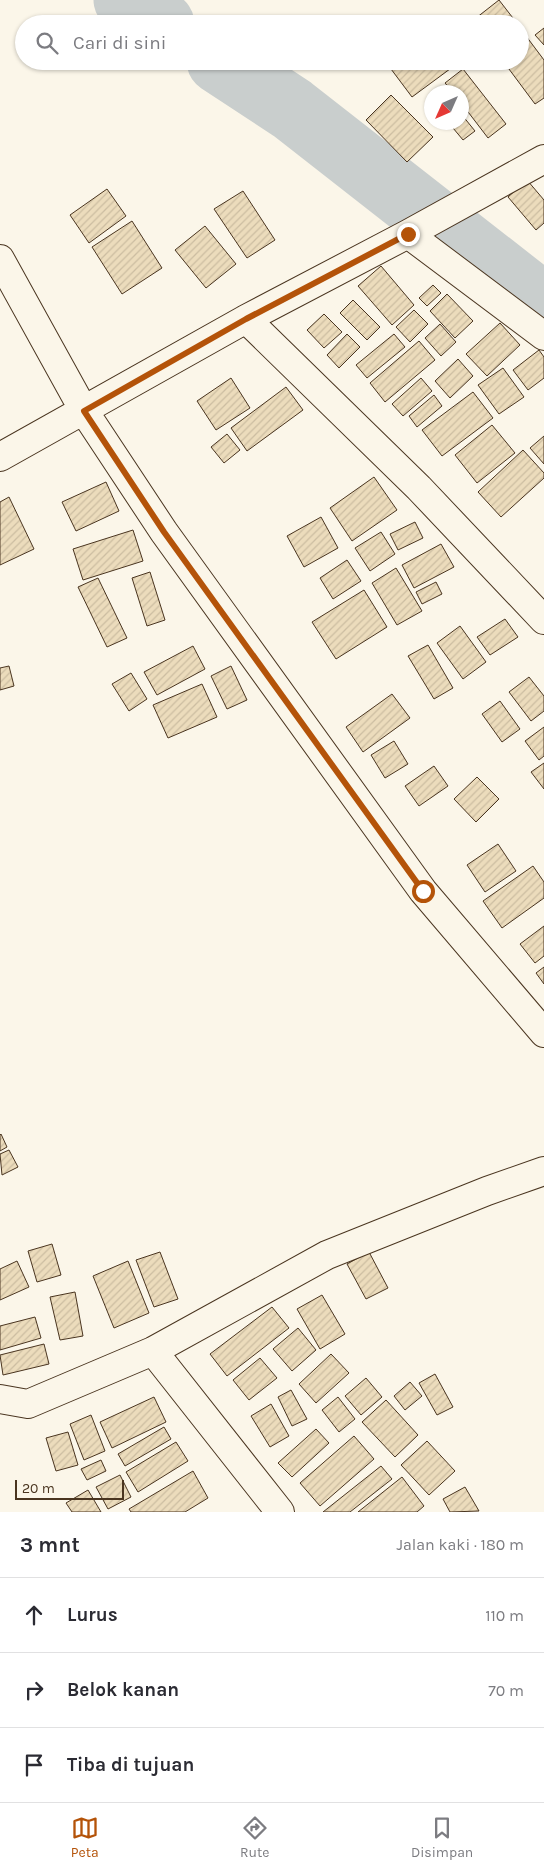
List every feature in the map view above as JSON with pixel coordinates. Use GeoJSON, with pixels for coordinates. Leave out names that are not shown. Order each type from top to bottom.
{"type":"FeatureCollection","features":[{"type":"Feature","properties":{"kind":"street"},"geometry":{"type":"LineString","coordinates":[[0,456],[84,411],[246,319],[408,234],[544,159]]}},
{"type":"Feature","properties":{"kind":"street"},"geometry":{"type":"LineString","coordinates":[[408,234],[544,336]]}},
{"type":"Feature","properties":{"kind":"street"},"geometry":{"type":"LineString","coordinates":[[0,259],[84,411],[164,532],[423,891],[544,1033]]}},
{"type":"Feature","properties":{"kind":"street"},"geometry":{"type":"LineString","coordinates":[[246,319],[419,488],[544,620]]}},
{"type":"Feature","properties":{"kind":"street"},"geometry":{"type":"LineString","coordinates":[[0,1399],[28,1404],[153,1351],[327,1255],[487,1191],[544,1171]]}},
{"type":"Feature","properties":{"kind":"street"},"geometry":{"type":"LineString","coordinates":[[153,1351],[280,1512]]}},
{"type":"Feature","properties":{"kind":"building"},"geometry":{"type":"Polygon","coordinates":[[[499,0],[511,15],[480,15],[499,0]]]}},
{"type":"Feature","properties":{"kind":"building"},"geometry":{"type":"Polygon","coordinates":[[[544,28],[544,45],[535,35],[544,28]]]}},
{"type":"Feature","properties":{"kind":"building"},"geometry":{"type":"Polygon","coordinates":[[[529,40],[544,60],[544,98],[535,104],[510,70],[529,70],[529,40]]]}},
{"type":"Feature","properties":{"kind":"building"},"geometry":{"type":"Polygon","coordinates":[[[392,70],[449,70],[428,85],[424,85],[424,88],[412,97],[392,70]]]}},
{"type":"Feature","properties":{"kind":"building"},"geometry":{"type":"Polygon","coordinates":[[[464,70],[506,124],[488,138],[469,113],[469,85],[447,85],[445,83],[464,70]]]}},
{"type":"Feature","properties":{"kind":"building"},"geometry":{"type":"Polygon","coordinates":[[[391,95],[433,137],[407,162],[366,120],[391,95]]]}},
{"type":"Feature","properties":{"kind":"building"},"geometry":{"type":"Polygon","coordinates":[[[469,124],[475,131],[463,140],[455,130],[469,130],[469,124]]]}},
{"type":"Feature","properties":{"kind":"building"},"geometry":{"type":"Polygon","coordinates":[[[527,180],[544,200],[544,223],[536,230],[508,197],[527,180]]]}},
{"type":"Feature","properties":{"kind":"building"},"geometry":{"type":"Polygon","coordinates":[[[107,189],[126,216],[89,243],[70,215],[107,189]]]}},
{"type":"Feature","properties":{"kind":"building"},"geometry":{"type":"Polygon","coordinates":[[[243,191],[275,240],[247,258],[214,209],[243,191]]]}},
{"type":"Feature","properties":{"kind":"building"},"geometry":{"type":"Polygon","coordinates":[[[132,221],[162,268],[122,294],[92,247],[132,221]]]}},
{"type":"Feature","properties":{"kind":"building"},"geometry":{"type":"Polygon","coordinates":[[[205,226],[236,264],[206,288],[175,250],[205,226]]]}},
{"type":"Feature","properties":{"kind":"building"},"geometry":{"type":"Polygon","coordinates":[[[381,266],[414,305],[392,325],[358,286],[381,266]]]}},
{"type":"Feature","properties":{"kind":"building"},"geometry":{"type":"Polygon","coordinates":[[[433,285],[441,293],[427,306],[419,298],[433,285]]]}},
{"type":"Feature","properties":{"kind":"building"},"geometry":{"type":"Polygon","coordinates":[[[447,294],[473,321],[455,338],[430,311],[447,294]]]}},
{"type":"Feature","properties":{"kind":"building"},"geometry":{"type":"Polygon","coordinates":[[[353,300],[380,327],[367,340],[340,313],[353,300]]]}},
{"type":"Feature","properties":{"kind":"building"},"geometry":{"type":"Polygon","coordinates":[[[414,310],[428,324],[410,342],[396,327],[414,310]]]}},
{"type":"Feature","properties":{"kind":"building"},"geometry":{"type":"Polygon","coordinates":[[[324,314],[342,332],[324,348],[307,330],[324,314]]]}},
{"type":"Feature","properties":{"kind":"building"},"geometry":{"type":"Polygon","coordinates":[[[500,323],[520,345],[487,376],[466,354],[500,323]]]}},
{"type":"Feature","properties":{"kind":"building"},"geometry":{"type":"Polygon","coordinates":[[[440,324],[456,342],[441,356],[425,338],[440,324]]]}},
{"type":"Feature","properties":{"kind":"building"},"geometry":{"type":"Polygon","coordinates":[[[347,334],[360,347],[339,368],[327,355],[347,334]]]}},
{"type":"Feature","properties":{"kind":"building"},"geometry":{"type":"Polygon","coordinates":[[[394,334],[405,347],[367,378],[356,365],[394,334]]]}},
{"type":"Feature","properties":{"kind":"building"},"geometry":{"type":"Polygon","coordinates":[[[419,341],[435,360],[385,402],[370,383],[419,341]]]}},
{"type":"Feature","properties":{"kind":"building"},"geometry":{"type":"Polygon","coordinates":[[[539,350],[544,357],[544,378],[528,390],[513,370],[539,350]]]}},
{"type":"Feature","properties":{"kind":"building"},"geometry":{"type":"Polygon","coordinates":[[[458,359],[473,376],[450,398],[435,381],[458,359]]]}},
{"type":"Feature","properties":{"kind":"building"},"geometry":{"type":"Polygon","coordinates":[[[503,368],[524,397],[499,414],[478,385],[503,368]]]}},
{"type":"Feature","properties":{"kind":"building"},"geometry":{"type":"Polygon","coordinates":[[[231,378],[250,408],[216,430],[197,401],[231,378]]]}},
{"type":"Feature","properties":{"kind":"building"},"geometry":{"type":"Polygon","coordinates":[[[421,378],[432,391],[403,416],[392,404],[421,378]]]}},
{"type":"Feature","properties":{"kind":"building"},"geometry":{"type":"Polygon","coordinates":[[[286,387],[303,410],[247,451],[231,428],[286,387]]]}},
{"type":"Feature","properties":{"kind":"building"},"geometry":{"type":"Polygon","coordinates":[[[473,392],[493,418],[442,456],[422,430],[473,392]]]}},
{"type":"Feature","properties":{"kind":"building"},"geometry":{"type":"Polygon","coordinates":[[[434,395],[442,406],[417,427],[409,416],[434,395]]]}},
{"type":"Feature","properties":{"kind":"building"},"geometry":{"type":"Polygon","coordinates":[[[492,425],[515,453],[477,483],[455,455],[492,425]]]}},
{"type":"Feature","properties":{"kind":"building"},"geometry":{"type":"Polygon","coordinates":[[[227,434],[240,450],[224,463],[211,447],[227,434]]]}},
{"type":"Feature","properties":{"kind":"building"},"geometry":{"type":"Polygon","coordinates":[[[544,436],[544,464],[530,448],[544,436]]]}},
{"type":"Feature","properties":{"kind":"building"},"geometry":{"type":"Polygon","coordinates":[[[523,450],[544,473],[544,478],[501,517],[478,492],[523,450]]]}},
{"type":"Feature","properties":{"kind":"building"},"geometry":{"type":"Polygon","coordinates":[[[374,477],[397,510],[352,541],[330,508],[374,477]]]}},
{"type":"Feature","properties":{"kind":"building"},"geometry":{"type":"Polygon","coordinates":[[[106,482],[119,511],[76,531],[62,502],[106,482]]]}},
{"type":"Feature","properties":{"kind":"building"},"geometry":{"type":"Polygon","coordinates":[[[9,497],[34,549],[0,565],[0,502],[9,497]]]}},
{"type":"Feature","properties":{"kind":"building"},"geometry":{"type":"Polygon","coordinates":[[[321,517],[338,548],[304,567],[287,536],[321,517]]]}},
{"type":"Feature","properties":{"kind":"building"},"geometry":{"type":"Polygon","coordinates":[[[415,522],[423,538],[398,550],[390,534],[415,522]]]}},
{"type":"Feature","properties":{"kind":"building"},"geometry":{"type":"Polygon","coordinates":[[[133,530],[143,561],[83,580],[73,549],[133,530]]]}},
{"type":"Feature","properties":{"kind":"building"},"geometry":{"type":"Polygon","coordinates":[[[381,532],[395,554],[370,571],[355,548],[381,532]]]}},
{"type":"Feature","properties":{"kind":"building"},"geometry":{"type":"Polygon","coordinates":[[[441,544],[454,567],[414,588],[402,565],[441,544]]]}},
{"type":"Feature","properties":{"kind":"building"},"geometry":{"type":"Polygon","coordinates":[[[347,560],[361,581],[333,599],[320,578],[347,560]]]}},
{"type":"Feature","properties":{"kind":"building"},"geometry":{"type":"Polygon","coordinates":[[[396,568],[422,611],[397,625],[372,583],[396,568]]]}},
{"type":"Feature","properties":{"kind":"building"},"geometry":{"type":"Polygon","coordinates":[[[150,572],[165,620],[147,626],[132,578],[150,572]]]}},
{"type":"Feature","properties":{"kind":"building"},"geometry":{"type":"Polygon","coordinates":[[[98,578],[127,638],[107,647],[78,587],[98,578]]]}},
{"type":"Feature","properties":{"kind":"building"},"geometry":{"type":"Polygon","coordinates":[[[436,582],[442,594],[422,604],[416,592],[436,582]]]}},
{"type":"Feature","properties":{"kind":"building"},"geometry":{"type":"Polygon","coordinates":[[[364,590],[387,627],[336,659],[312,622],[364,590]]]}},
{"type":"Feature","properties":{"kind":"building"},"geometry":{"type":"Polygon","coordinates":[[[505,619],[518,637],[490,655],[477,637],[505,619]]]}},
{"type":"Feature","properties":{"kind":"building"},"geometry":{"type":"Polygon","coordinates":[[[460,626],[486,662],[463,679],[437,643],[460,626]]]}},
{"type":"Feature","properties":{"kind":"building"},"geometry":{"type":"Polygon","coordinates":[[[428,645],[453,688],[434,699],[408,656],[428,645]]]}},
{"type":"Feature","properties":{"kind":"building"},"geometry":{"type":"Polygon","coordinates":[[[193,646],[205,669],[157,695],[144,672],[193,646]]]}},
{"type":"Feature","properties":{"kind":"building"},"geometry":{"type":"Polygon","coordinates":[[[9,666],[14,686],[0,690],[0,668],[9,666]]]}},
{"type":"Feature","properties":{"kind":"building"},"geometry":{"type":"Polygon","coordinates":[[[231,666],[247,700],[227,709],[211,676],[231,666]]]}},
{"type":"Feature","properties":{"kind":"building"},"geometry":{"type":"Polygon","coordinates":[[[131,673],[147,699],[129,711],[112,684],[131,673]]]}},
{"type":"Feature","properties":{"kind":"building"},"geometry":{"type":"Polygon","coordinates":[[[529,677],[544,696],[544,711],[531,721],[509,692],[529,677]]]}},
{"type":"Feature","properties":{"kind":"building"},"geometry":{"type":"Polygon","coordinates":[[[202,684],[217,717],[168,738],[153,705],[202,684]]]}},
{"type":"Feature","properties":{"kind":"building"},"geometry":{"type":"Polygon","coordinates":[[[392,694],[410,718],[363,752],[346,727],[392,694]]]}},
{"type":"Feature","properties":{"kind":"building"},"geometry":{"type":"Polygon","coordinates":[[[500,701],[520,729],[502,742],[482,714],[500,701]]]}},
{"type":"Feature","properties":{"kind":"building"},"geometry":{"type":"Polygon","coordinates":[[[544,727],[544,756],[539,760],[525,741],[544,727]]]}},
{"type":"Feature","properties":{"kind":"building"},"geometry":{"type":"Polygon","coordinates":[[[394,741],[408,764],[385,778],[371,755],[394,741]]]}},
{"type":"Feature","properties":{"kind":"building"},"geometry":{"type":"Polygon","coordinates":[[[544,763],[544,789],[531,772],[544,763]]]}},
{"type":"Feature","properties":{"kind":"building"},"geometry":{"type":"Polygon","coordinates":[[[434,766],[448,786],[419,806],[405,786],[434,766]]]}},
{"type":"Feature","properties":{"kind":"building"},"geometry":{"type":"Polygon","coordinates":[[[477,777],[499,799],[476,822],[454,799],[477,777]]]}},
{"type":"Feature","properties":{"kind":"building"},"geometry":{"type":"Polygon","coordinates":[[[498,844],[516,871],[485,892],[467,865],[498,844]]]}},
{"type":"Feature","properties":{"kind":"building"},"geometry":{"type":"Polygon","coordinates":[[[533,866],[544,882],[544,898],[502,928],[483,901],[533,866]]]}},
{"type":"Feature","properties":{"kind":"building"},"geometry":{"type":"Polygon","coordinates":[[[544,926],[544,956],[535,963],[520,944],[544,926]]]}},
{"type":"Feature","properties":{"kind":"building"},"geometry":{"type":"Polygon","coordinates":[[[544,967],[544,984],[536,973],[544,967]]]}},
{"type":"Feature","properties":{"kind":"building"},"geometry":{"type":"Polygon","coordinates":[[[0,1135],[7,1147],[0,1151],[0,1135]]]}},
{"type":"Feature","properties":{"kind":"building"},"geometry":{"type":"Polygon","coordinates":[[[9,1150],[18,1167],[2,1175],[0,1154],[9,1150]]]}},
{"type":"Feature","properties":{"kind":"building"},"geometry":{"type":"Polygon","coordinates":[[[52,1244],[61,1275],[37,1282],[28,1251],[52,1244]]]}},
{"type":"Feature","properties":{"kind":"building"},"geometry":{"type":"Polygon","coordinates":[[[160,1252],[178,1299],[154,1307],[136,1260],[160,1252]]]}},
{"type":"Feature","properties":{"kind":"building"},"geometry":{"type":"Polygon","coordinates":[[[369,1252],[388,1288],[366,1299],[347,1264],[369,1252]]]}},
{"type":"Feature","properties":{"kind":"building"},"geometry":{"type":"Polygon","coordinates":[[[17,1261],[29,1287],[0,1300],[0,1269],[17,1261]]]}},
{"type":"Feature","properties":{"kind":"building"},"geometry":{"type":"Polygon","coordinates":[[[128,1261],[149,1313],[114,1328],[93,1276],[128,1261]]]}},
{"type":"Feature","properties":{"kind":"building"},"geometry":{"type":"Polygon","coordinates":[[[75,1292],[83,1336],[60,1340],[50,1297],[75,1292]]]}},
{"type":"Feature","properties":{"kind":"building"},"geometry":{"type":"Polygon","coordinates":[[[322,1295],[345,1334],[320,1349],[297,1309],[322,1295]]]}},
{"type":"Feature","properties":{"kind":"building"},"geometry":{"type":"Polygon","coordinates":[[[272,1307],[289,1328],[227,1376],[210,1354],[272,1307]]]}},
{"type":"Feature","properties":{"kind":"building"},"geometry":{"type":"Polygon","coordinates":[[[35,1317],[41,1338],[0,1350],[0,1326],[35,1317]]]}},
{"type":"Feature","properties":{"kind":"building"},"geometry":{"type":"Polygon","coordinates":[[[298,1328],[316,1350],[292,1371],[273,1349],[298,1328]]]}},
{"type":"Feature","properties":{"kind":"building"},"geometry":{"type":"Polygon","coordinates":[[[44,1344],[49,1364],[3,1375],[0,1355],[44,1344]]]}},
{"type":"Feature","properties":{"kind":"building"},"geometry":{"type":"Polygon","coordinates":[[[331,1354],[349,1373],[316,1403],[299,1384],[331,1354]]]}},
{"type":"Feature","properties":{"kind":"building"},"geometry":{"type":"Polygon","coordinates":[[[260,1358],[277,1378],[249,1400],[233,1380],[260,1358]]]}},
{"type":"Feature","properties":{"kind":"building"},"geometry":{"type":"Polygon","coordinates":[[[435,1374],[453,1407],[437,1415],[419,1383],[435,1374]]]}},
{"type":"Feature","properties":{"kind":"building"},"geometry":{"type":"Polygon","coordinates":[[[366,1378],[382,1397],[361,1415],[345,1396],[366,1378]]]}},
{"type":"Feature","properties":{"kind":"building"},"geometry":{"type":"Polygon","coordinates":[[[410,1382],[422,1396],[405,1410],[394,1396],[410,1382]]]}},
{"type":"Feature","properties":{"kind":"building"},"geometry":{"type":"Polygon","coordinates":[[[291,1390],[307,1419],[292,1426],[278,1397],[291,1390]]]}},
{"type":"Feature","properties":{"kind":"building"},"geometry":{"type":"Polygon","coordinates":[[[154,1397],[166,1422],[112,1448],[100,1422],[154,1397]]]}},
{"type":"Feature","properties":{"kind":"building"},"geometry":{"type":"Polygon","coordinates":[[[338,1397],[355,1419],[339,1432],[322,1410],[338,1397]]]}},
{"type":"Feature","properties":{"kind":"building"},"geometry":{"type":"Polygon","coordinates":[[[386,1400],[418,1435],[395,1457],[362,1422],[386,1400]]]}},
{"type":"Feature","properties":{"kind":"building"},"geometry":{"type":"Polygon","coordinates":[[[271,1404],[289,1436],[270,1447],[251,1416],[271,1404]]]}},
{"type":"Feature","properties":{"kind":"building"},"geometry":{"type":"Polygon","coordinates":[[[91,1415],[105,1451],[84,1460],[70,1424],[91,1415]]]}},
{"type":"Feature","properties":{"kind":"building"},"geometry":{"type":"Polygon","coordinates":[[[164,1427],[171,1439],[125,1466],[118,1454],[164,1427]]]}},
{"type":"Feature","properties":{"kind":"building"},"geometry":{"type":"Polygon","coordinates":[[[316,1429],[329,1443],[292,1477],[278,1463],[316,1429]]]}},
{"type":"Feature","properties":{"kind":"building"},"geometry":{"type":"Polygon","coordinates":[[[68,1432],[78,1465],[56,1471],[46,1438],[68,1432]]]}},
{"type":"Feature","properties":{"kind":"building"},"geometry":{"type":"Polygon","coordinates":[[[354,1436],[374,1459],[320,1506],[300,1483],[354,1436]]]}},
{"type":"Feature","properties":{"kind":"building"},"geometry":{"type":"Polygon","coordinates":[[[427,1441],[455,1471],[429,1495],[401,1465],[427,1441]]]}},
{"type":"Feature","properties":{"kind":"building"},"geometry":{"type":"Polygon","coordinates":[[[176,1442],[188,1461],[138,1492],[126,1472],[176,1442]]]}},
{"type":"Feature","properties":{"kind":"building"},"geometry":{"type":"Polygon","coordinates":[[[101,1460],[106,1471],[87,1480],[81,1469],[101,1460]]]}},
{"type":"Feature","properties":{"kind":"building"},"geometry":{"type":"Polygon","coordinates":[[[381,1466],[392,1479],[350,1512],[323,1512],[381,1466]]]}},
{"type":"Feature","properties":{"kind":"building"},"geometry":{"type":"Polygon","coordinates":[[[193,1471],[208,1498],[185,1512],[131,1512],[129,1509],[193,1471]]]}},
{"type":"Feature","properties":{"kind":"building"},"geometry":{"type":"Polygon","coordinates":[[[120,1475],[131,1497],[108,1509],[96,1487],[120,1475]]]}},
{"type":"Feature","properties":{"kind":"building"},"geometry":{"type":"Polygon","coordinates":[[[402,1477],[424,1506],[417,1512],[358,1512],[402,1477]]]}},
{"type":"Feature","properties":{"kind":"building"},"geometry":{"type":"Polygon","coordinates":[[[465,1487],[479,1511],[450,1512],[443,1499],[465,1487]]]}},
{"type":"Feature","properties":{"kind":"building"},"geometry":{"type":"Polygon","coordinates":[[[88,1490],[101,1512],[72,1512],[66,1503],[88,1490]]]}},
{"type":"Feature","properties":{"kind":"waterway"},"geometry":{"type":"LineString","coordinates":[[126,0],[148,15]]}},
{"type":"Feature","properties":{"kind":"waterway"},"geometry":{"type":"LineString","coordinates":[[233,70],[292,109],[544,306]]}},
{"type":"Feature","properties":{"kind":"route"},"geometry":{"type":"LineString","coordinates":[[408,234],[246,319],[84,411],[164,532],[423,891]]}}]}
